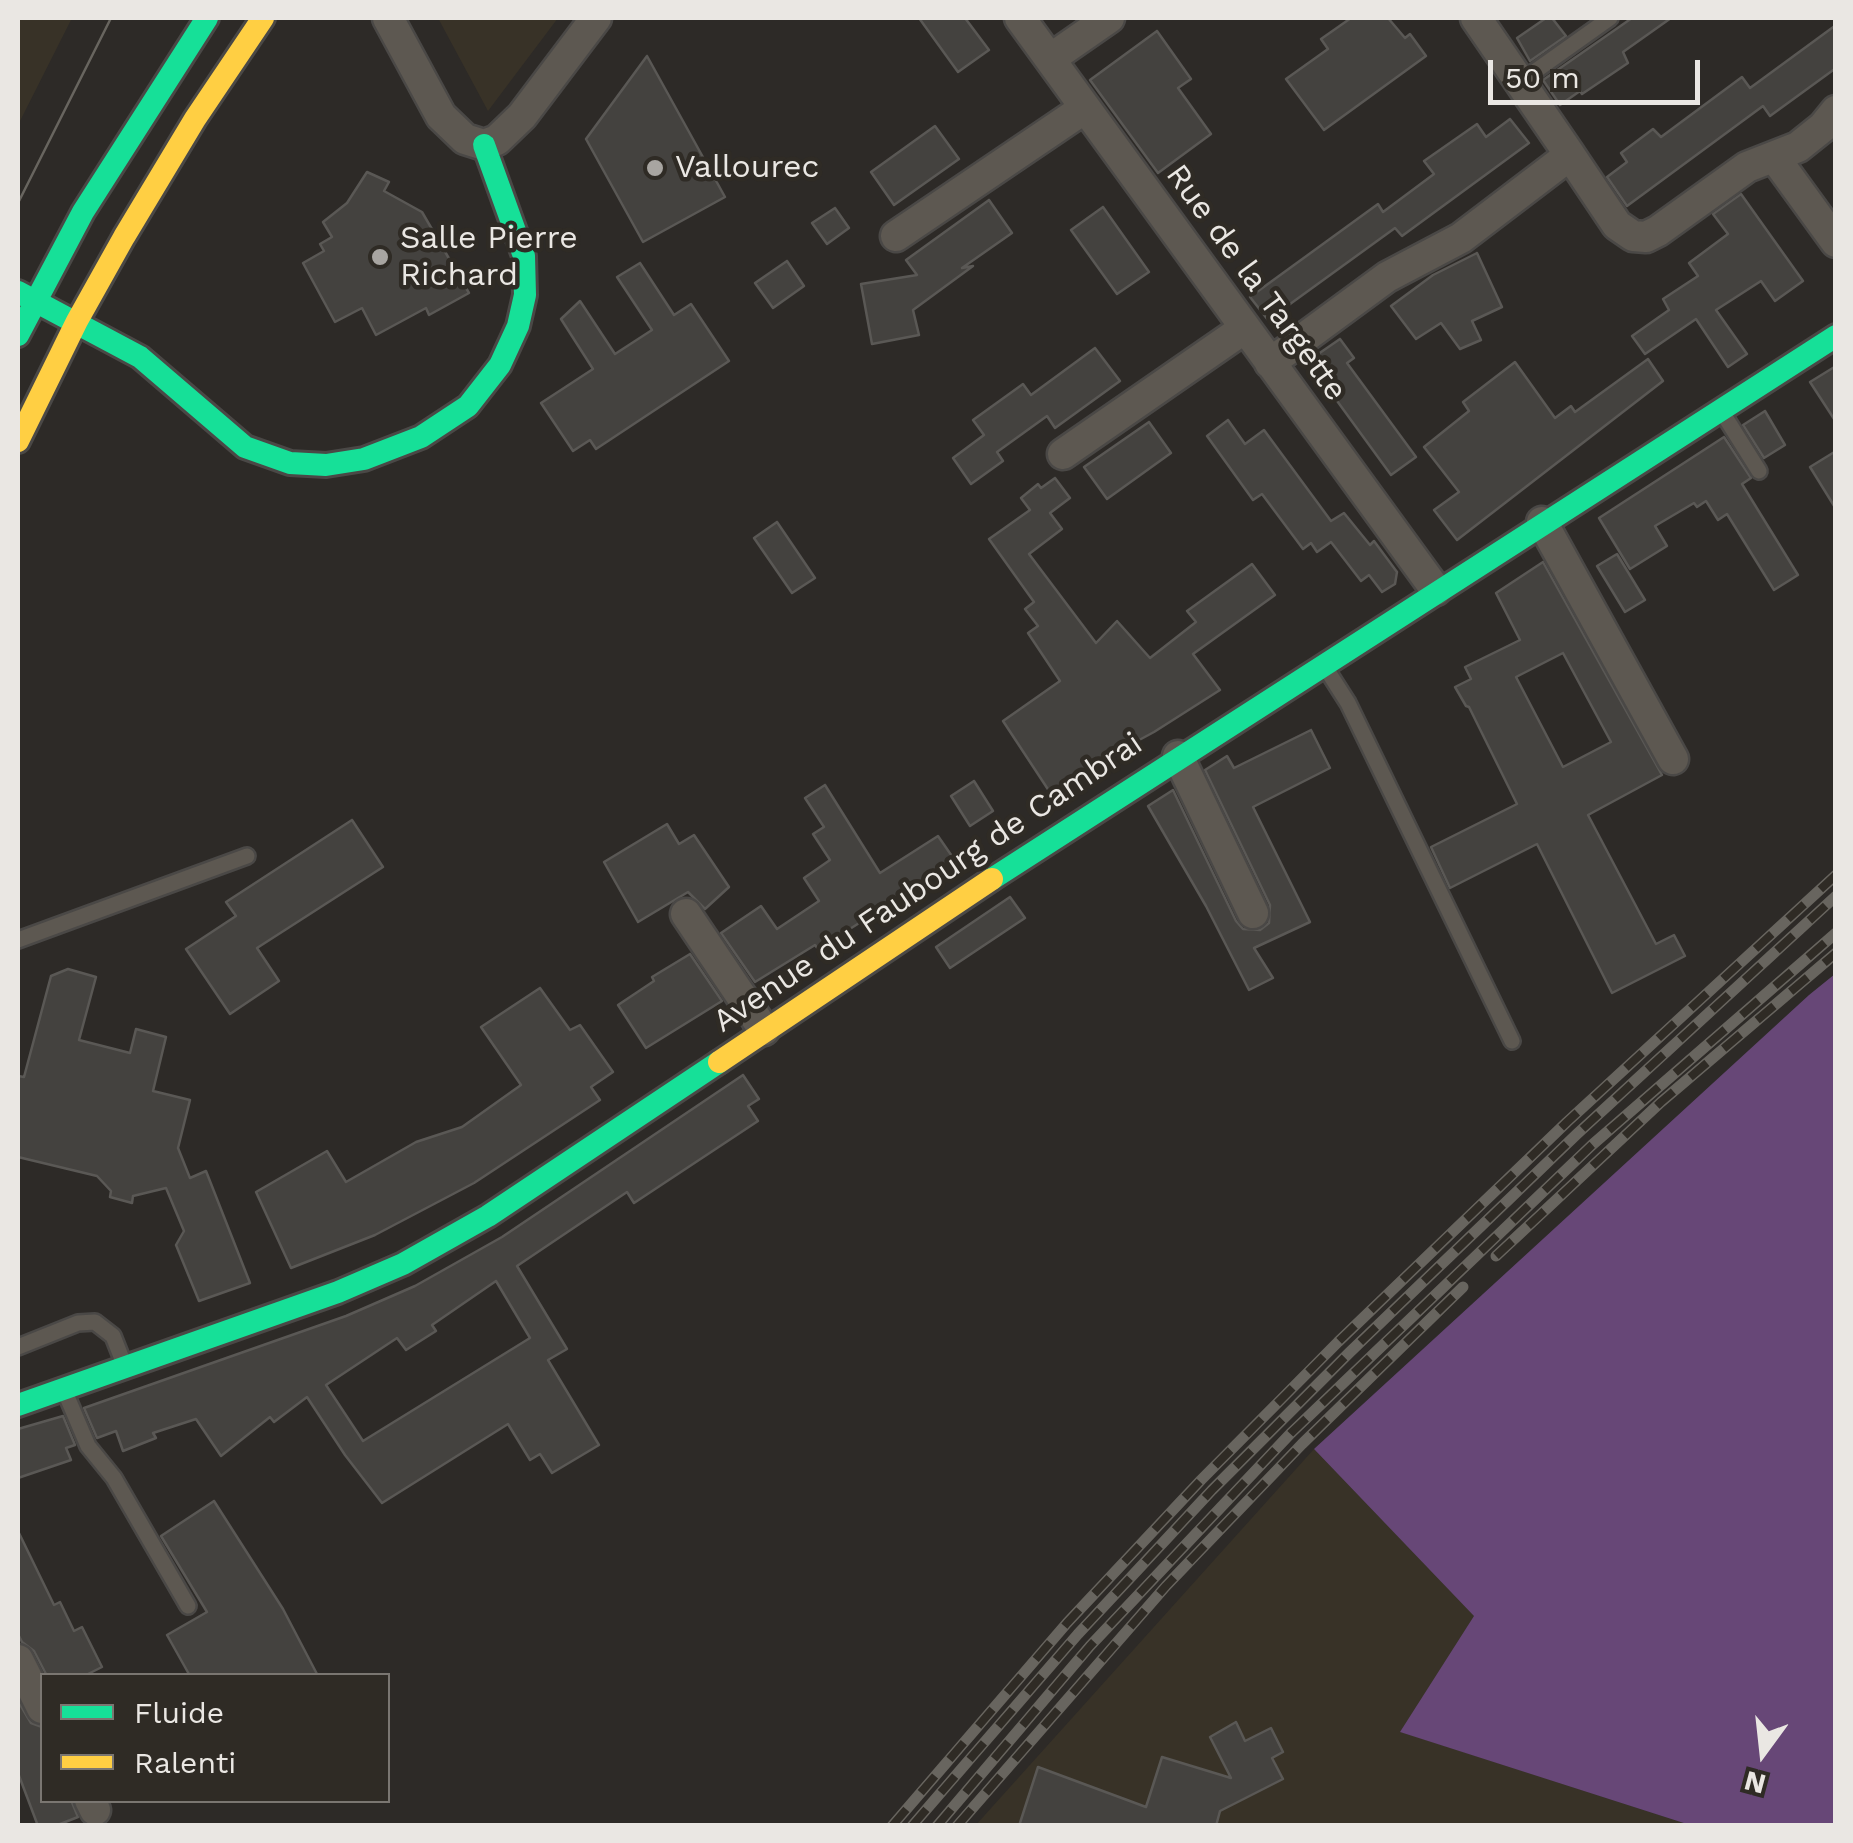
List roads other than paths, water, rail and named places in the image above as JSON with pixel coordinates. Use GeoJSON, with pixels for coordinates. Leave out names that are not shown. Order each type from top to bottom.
{"type":"FeatureCollection","features":[{"type":"Feature","properties":{"kind":"street"},"geometry":{"type":"LineString","coordinates":[[18,335],[26,296],[207,18]]}},
{"type":"Feature","properties":{"kind":"street"},"geometry":{"type":"LineString","coordinates":[[18,441],[77,320],[168,163],[263,18]]}},
{"type":"Feature","properties":{"kind":"street"},"geometry":{"type":"LineString","coordinates":[[388,18],[441,116],[465,140],[484,144],[497,140],[522,116],[596,18]]}},
{"type":"Feature","properties":{"kind":"street","name":"Rue de la Targette"},"geometry":{"type":"LineString","coordinates":[[1020,18],[1436,590]]}},
{"type":"Feature","properties":{"kind":"street"},"geometry":{"type":"LineString","coordinates":[[1050,59],[1109,18]]}},
{"type":"Feature","properties":{"kind":"street"},"geometry":{"type":"LineString","coordinates":[[1476,18],[1617,225],[1640,237],[1658,232],[1747,166],[1798,147],[1834,117]]}},
{"type":"Feature","properties":{"kind":"street"},"geometry":{"type":"LineString","coordinates":[[896,236],[1085,108]]}},
{"type":"Feature","properties":{"kind":"street"},"geometry":{"type":"LineString","coordinates":[[26,296],[140,357],[244,447],[274,460],[326,464],[364,459],[440,427],[468,406],[489,382],[510,344],[524,295],[524,256],[484,144]]}},
{"type":"Feature","properties":{"kind":"street"},"geometry":{"type":"LineString","coordinates":[[1270,362],[1387,277],[1460,238],[1570,155]]}},
{"type":"Feature","properties":{"kind":"street"},"geometry":{"type":"LineString","coordinates":[[1775,158],[1836,242]]}},
{"type":"Feature","properties":{"kind":"street"},"geometry":{"type":"LineString","coordinates":[[1063,454],[1246,328]]}},
{"type":"Feature","properties":{"kind":"street","name":"Avenue du Faubourg de Cambrai"},"geometry":{"type":"LineString","coordinates":[[18,1405],[338,1292],[424,1253],[507,1204],[1178,756],[1836,336]]}},
{"type":"Feature","properties":{"kind":"street"},"geometry":{"type":"LineString","coordinates":[[1542,522],[1673,758]]}},
{"type":"Feature","properties":{"kind":"street"},"geometry":{"type":"LineString","coordinates":[[1178,756],[1254,912]]}},
{"type":"Feature","properties":{"kind":"street"},"geometry":{"type":"LineString","coordinates":[[686,914],[764,1030]]}},
{"type":"Feature","properties":{"kind":"street"},"geometry":{"type":"LineString","coordinates":[[18,1660],[40,1704]]}},
{"type":"Feature","properties":{"kind":"lane"},"geometry":{"type":"LineString","coordinates":[[1520,82],[1610,18]]}},
{"type":"Feature","properties":{"kind":"lane"},"geometry":{"type":"LineString","coordinates":[[1720,409],[1759,471]]}},
{"type":"Feature","properties":{"kind":"lane"},"geometry":{"type":"LineString","coordinates":[[1323,663],[1348,703],[1512,1040]]}},
{"type":"Feature","properties":{"kind":"lane"},"geometry":{"type":"LineString","coordinates":[[18,940],[247,856]]}},
{"type":"Feature","properties":{"kind":"lane"},"geometry":{"type":"LineString","coordinates":[[18,1347],[78,1322],[96,1322],[113,1336],[125,1368]]}},
{"type":"Feature","properties":{"kind":"lane"},"geometry":{"type":"LineString","coordinates":[[64,1389],[88,1446],[114,1478],[188,1606]]}},
{"type":"Feature","properties":{"kind":"tram line"},"geometry":{"type":"LineString","coordinates":[[18,203],[111,18]]}},
{"type":"Feature","properties":{"kind":"railway"},"geometry":{"type":"LineString","coordinates":[[892,1826],[1067,1623],[1201,1480],[1567,1122],[1836,875]]}},
{"type":"Feature","properties":{"kind":"railway"},"geometry":{"type":"LineString","coordinates":[[912,1826],[1078,1634],[1212,1490],[1577,1134],[1836,896]]}},
{"type":"Feature","properties":{"kind":"railway"},"geometry":{"type":"LineString","coordinates":[[937,1826],[1090,1646],[1291,1433],[1592,1145],[1836,933]]}},
{"type":"Feature","properties":{"kind":"railway"},"geometry":{"type":"LineString","coordinates":[[1496,1256],[1661,1102],[1836,953]]}},
{"type":"Feature","properties":{"kind":"railway"},"geometry":{"type":"LineString","coordinates":[[957,1826],[1166,1586],[1302,1444],[1463,1287]]}},
{"type":"Feature","properties":{"kind":"place","name":"Vallourec"},"geometry":{"type":"Point","coordinates":[655,168]}},
{"type":"Feature","properties":{"kind":"place","name":"Salle Pierre Richard"},"geometry":{"type":"Point","coordinates":[380,257]}}]}
